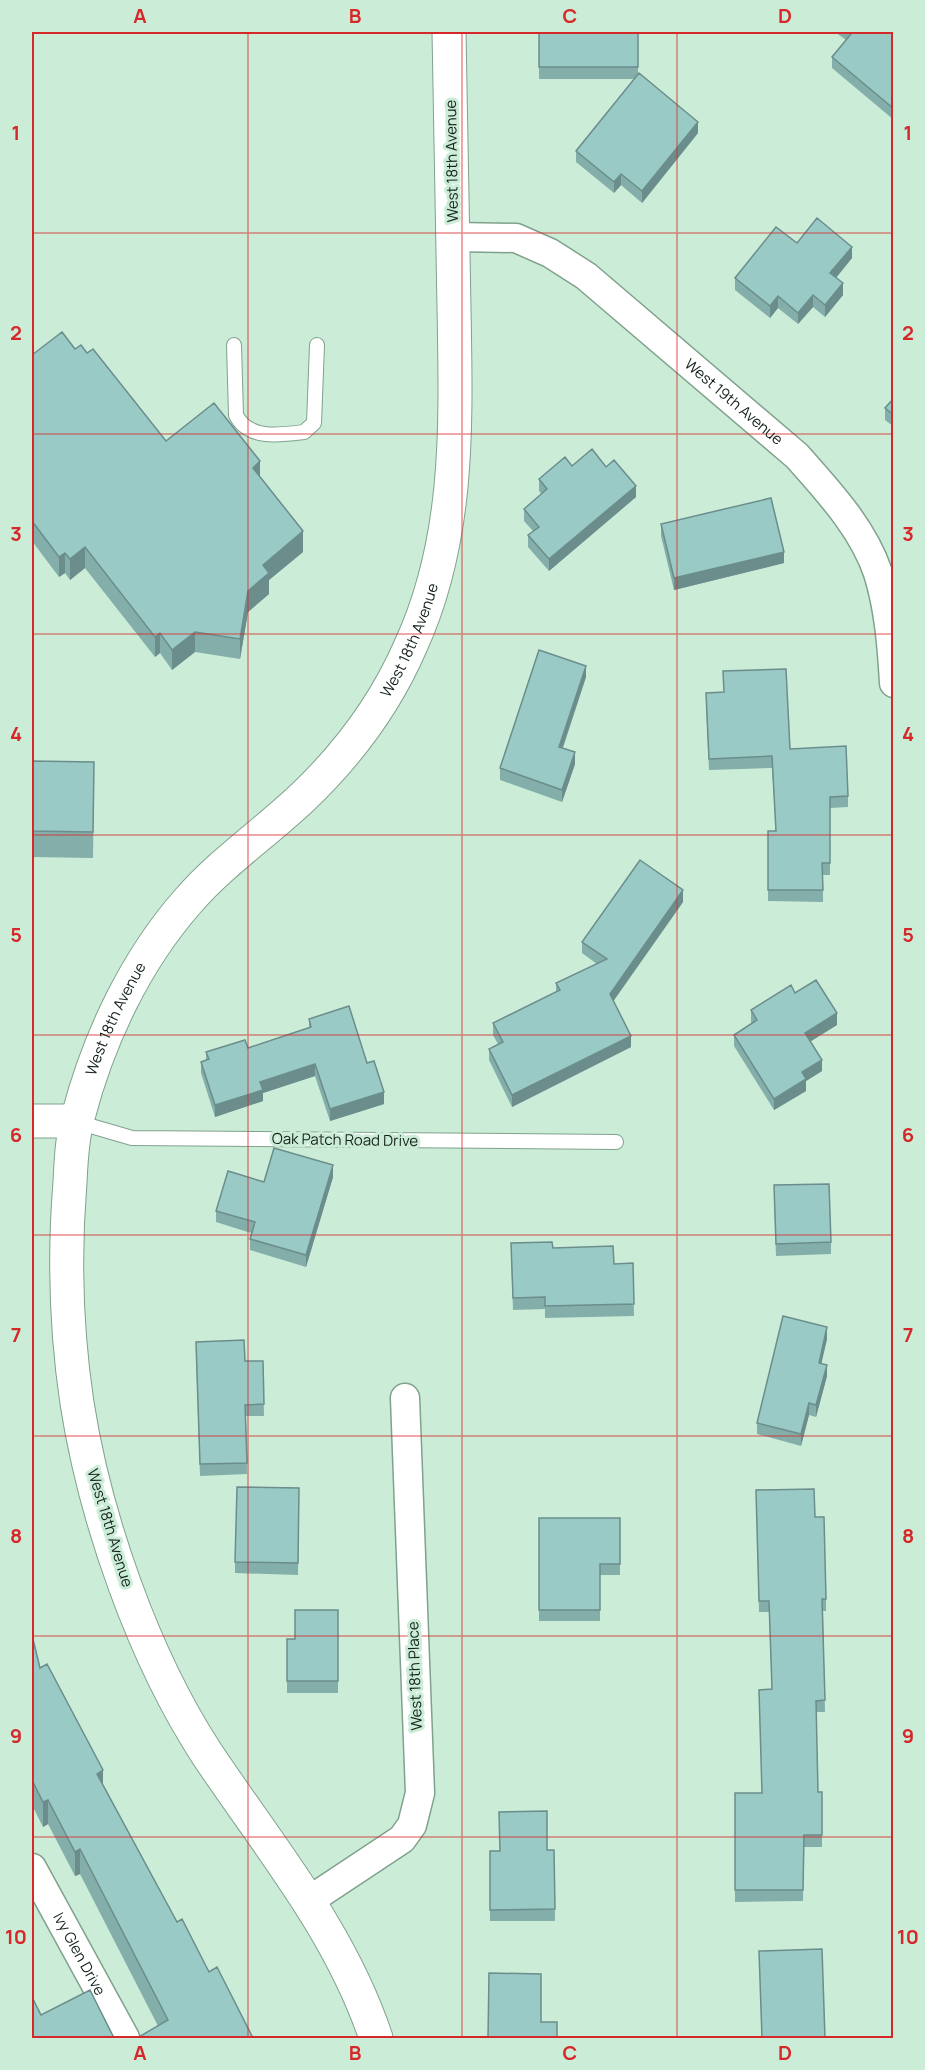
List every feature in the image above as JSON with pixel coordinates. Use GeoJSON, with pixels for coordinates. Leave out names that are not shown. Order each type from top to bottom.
{"type":"FeatureCollection","features":[{"type":"Feature","properties":{"kind":"main road","name":"West 18th Avenue"},"geometry":{"type":"LineString","coordinates":[[376,2038],[345,1964],[310,1900],[204,1750],[148,1642],[96,1494],[78,1407],[68,1331],[66,1236],[76,1121],[115,1015],[145,960],[187,902],[236,853],[304,796],[348,748],[385,699],[414,641],[440,565],[451,499],[456,430],[449,32]]}},
{"type":"Feature","properties":{"kind":"main road"},"geometry":{"type":"LineString","coordinates":[[32,1120],[76,1121]]}},
{"type":"Feature","properties":{"kind":"street","name":"West 19th Avenue"},"geometry":{"type":"LineString","coordinates":[[454,237],[516,238],[550,253],[577,270],[797,456],[827,490],[859,533],[878,573],[889,621],[894,683]]}},
{"type":"Feature","properties":{"kind":"street","name":"West 18th Place"},"geometry":{"type":"LineString","coordinates":[[310,1900],[402,1839],[417,1811],[420,1793],[405,1398]]}},
{"type":"Feature","properties":{"kind":"street","name":"Ivy Glen Drive"},"geometry":{"type":"LineString","coordinates":[[32,1868],[125,2038]]}},
{"type":"Feature","properties":{"kind":"lane"},"geometry":{"type":"LineString","coordinates":[[234,345],[236,416],[241,425],[260,434],[304,432],[314,423],[317,345]]}},
{"type":"Feature","properties":{"kind":"lane","name":"Oak Patch Road Drive"},"geometry":{"type":"LineString","coordinates":[[76,1121],[132,1138],[616,1142]]}},
{"type":"Feature","properties":{"kind":"building"},"geometry":{"type":"Polygon","coordinates":[[[539,32],[638,32],[638,67],[539,67],[539,32]]]}},
{"type":"Feature","properties":{"kind":"building"},"geometry":{"type":"Polygon","coordinates":[[[849,32],[894,32],[894,109],[832,57],[851,34],[849,32]]]}},
{"type":"Feature","properties":{"kind":"building"},"geometry":{"type":"Polygon","coordinates":[[[639,73],[698,122],[642,191],[621,174],[614,182],[576,151],[639,73]]]}},
{"type":"Feature","properties":{"kind":"building"},"geometry":{"type":"Polygon","coordinates":[[[817,218],[852,247],[830,273],[843,283],[825,305],[813,295],[798,313],[778,296],[770,306],[735,278],[776,227],[797,243],[817,218]]]}},
{"type":"Feature","properties":{"kind":"building"},"geometry":{"type":"Polygon","coordinates":[[[62,332],[75,349],[81,345],[87,353],[93,349],[166,441],[214,403],[260,461],[253,468],[303,531],[263,565],[269,573],[248,591],[240,639],[195,632],[172,650],[160,633],[155,637],[85,547],[70,559],[65,553],[59,557],[32,521],[32,355],[62,332]]]}},
{"type":"Feature","properties":{"kind":"building"},"geometry":{"type":"Polygon","coordinates":[[[894,398],[894,415],[885,408],[894,398]]]}},
{"type":"Feature","properties":{"kind":"building"},"geometry":{"type":"Polygon","coordinates":[[[592,449],[606,467],[614,460],[636,486],[549,559],[528,535],[539,527],[524,509],[547,489],[539,479],[565,457],[572,466],[592,449]]]}},
{"type":"Feature","properties":{"kind":"building"},"geometry":{"type":"Polygon","coordinates":[[[771,498],[784,552],[674,578],[661,524],[771,498]]]}},
{"type":"Feature","properties":{"kind":"building"},"geometry":{"type":"Polygon","coordinates":[[[539,650],[586,666],[559,747],[575,752],[562,790],[500,768],[539,650]]]}},
{"type":"Feature","properties":{"kind":"building"},"geometry":{"type":"Polygon","coordinates":[[[786,669],[790,749],[846,746],[848,796],[830,797],[830,863],[822,863],[823,890],[768,890],[768,831],[776,831],[772,756],[709,759],[706,693],[724,692],[723,671],[786,669]]]}},
{"type":"Feature","properties":{"kind":"building"},"geometry":{"type":"Polygon","coordinates":[[[32,761],[94,762],[93,832],[32,831],[32,761]]]}},
{"type":"Feature","properties":{"kind":"building"},"geometry":{"type":"Polygon","coordinates":[[[640,860],[683,890],[610,994],[631,1036],[512,1095],[489,1049],[503,1042],[493,1023],[560,990],[556,983],[607,959],[582,942],[640,860]]]}},
{"type":"Feature","properties":{"kind":"building"},"geometry":{"type":"Polygon","coordinates":[[[816,980],[837,1013],[805,1033],[822,1060],[802,1072],[806,1079],[774,1099],[734,1035],[757,1020],[751,1010],[791,985],[795,993],[816,980]]]}},
{"type":"Feature","properties":{"kind":"building"},"geometry":{"type":"Polygon","coordinates":[[[349,1006],[367,1063],[374,1061],[384,1092],[330,1109],[315,1064],[260,1082],[263,1090],[215,1105],[201,1062],[209,1059],[206,1052],[245,1040],[248,1048],[311,1027],[309,1019],[349,1006]]]}},
{"type":"Feature","properties":{"kind":"building"},"geometry":{"type":"Polygon","coordinates":[[[274,1148],[333,1165],[306,1255],[250,1239],[255,1222],[216,1211],[228,1171],[264,1182],[274,1148]]]}},
{"type":"Feature","properties":{"kind":"building"},"geometry":{"type":"Polygon","coordinates":[[[829,1184],[831,1242],[776,1244],[774,1185],[829,1184]]]}},
{"type":"Feature","properties":{"kind":"building"},"geometry":{"type":"Polygon","coordinates":[[[552,1242],[553,1248],[613,1246],[614,1264],[633,1263],[634,1304],[545,1306],[545,1297],[513,1298],[511,1243],[552,1242]]]}},
{"type":"Feature","properties":{"kind":"building"},"geometry":{"type":"Polygon","coordinates":[[[783,1316],[827,1327],[819,1363],[827,1365],[816,1405],[809,1403],[801,1434],[757,1423],[783,1316]]]}},
{"type":"Feature","properties":{"kind":"building"},"geometry":{"type":"Polygon","coordinates":[[[244,1340],[245,1361],[263,1361],[264,1404],[245,1405],[247,1463],[200,1464],[196,1342],[244,1340]]]}},
{"type":"Feature","properties":{"kind":"building"},"geometry":{"type":"Polygon","coordinates":[[[237,1487],[299,1488],[298,1563],[235,1562],[237,1487]]]}},
{"type":"Feature","properties":{"kind":"building"},"geometry":{"type":"Polygon","coordinates":[[[814,1489],[815,1517],[824,1517],[826,1599],[822,1599],[825,1700],[816,1701],[818,1792],[822,1792],[822,1835],[804,1835],[803,1890],[735,1890],[735,1793],[762,1793],[759,1690],[772,1689],[769,1601],[759,1601],[756,1490],[814,1489]]]}},
{"type":"Feature","properties":{"kind":"building"},"geometry":{"type":"Polygon","coordinates":[[[539,1518],[620,1518],[620,1564],[600,1564],[600,1610],[539,1610],[539,1518]]]}},
{"type":"Feature","properties":{"kind":"building"},"geometry":{"type":"Polygon","coordinates":[[[295,1610],[338,1610],[338,1681],[287,1681],[287,1639],[295,1639],[295,1610]]]}},
{"type":"Feature","properties":{"kind":"building"},"geometry":{"type":"Polygon","coordinates":[[[32,1635],[40,1668],[47,1664],[103,1770],[97,1774],[177,1922],[182,1919],[209,1972],[217,1967],[253,2038],[137,2038],[168,2020],[80,1849],[75,1852],[48,1800],[43,1802],[32,1780],[32,1635]]]}},
{"type":"Feature","properties":{"kind":"building"},"geometry":{"type":"Polygon","coordinates":[[[547,1811],[547,1850],[554,1850],[555,1909],[490,1910],[490,1851],[500,1851],[499,1812],[547,1811]]]}},
{"type":"Feature","properties":{"kind":"building"},"geometry":{"type":"Polygon","coordinates":[[[822,1949],[825,2038],[762,2038],[759,1951],[822,1949]]]}},
{"type":"Feature","properties":{"kind":"building"},"geometry":{"type":"Polygon","coordinates":[[[489,1973],[541,1974],[541,2022],[557,2022],[557,2038],[488,2038],[489,1973]]]}},
{"type":"Feature","properties":{"kind":"building"},"geometry":{"type":"Polygon","coordinates":[[[90,1990],[114,2038],[32,2038],[32,1997],[41,2015],[90,1990]]]}}]}
